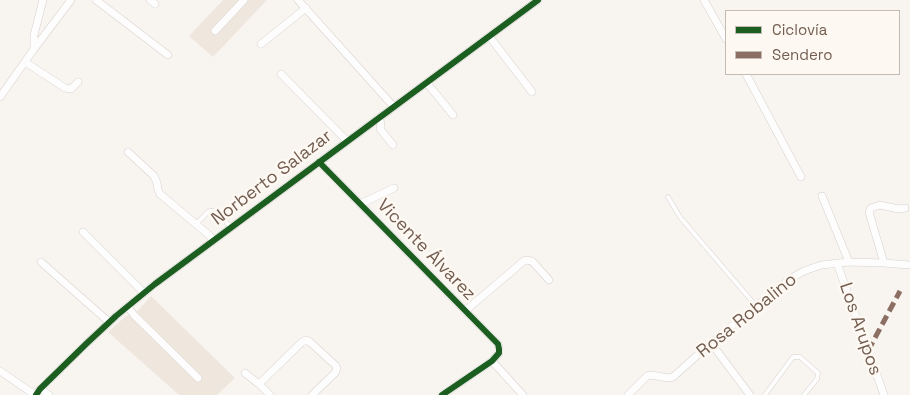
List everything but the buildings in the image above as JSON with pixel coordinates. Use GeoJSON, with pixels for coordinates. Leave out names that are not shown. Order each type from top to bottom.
{"type":"FeatureCollection","features":[{"type":"Feature","properties":{"kind":"street"},"geometry":{"type":"LineString","coordinates":[[34,49],[34,35],[43,0]]}},
{"type":"Feature","properties":{"kind":"street"},"geometry":{"type":"LineString","coordinates":[[0,96],[71,0]]}},
{"type":"Feature","properties":{"kind":"street"},"geometry":{"type":"LineString","coordinates":[[96,0],[168,55]]}},
{"type":"Feature","properties":{"kind":"street"},"geometry":{"type":"LineString","coordinates":[[215,31],[244,0]]}},
{"type":"Feature","properties":{"kind":"street"},"geometry":{"type":"LineString","coordinates":[[298,0],[394,107]]}},
{"type":"Feature","properties":{"kind":"street","name":"Norberto Salazar"},"geometry":{"type":"LineString","coordinates":[[37,393],[109,322],[144,293],[538,0]]}},
{"type":"Feature","properties":{"kind":"street"},"geometry":{"type":"LineString","coordinates":[[704,0],[725,37]]}},
{"type":"Feature","properties":{"kind":"street"},"geometry":{"type":"LineString","coordinates":[[262,44],[306,8]]}},
{"type":"Feature","properties":{"kind":"street"},"geometry":{"type":"LineString","coordinates":[[489,36],[532,92]]}},
{"type":"Feature","properties":{"kind":"street"},"geometry":{"type":"LineString","coordinates":[[25,62],[66,88],[71,88],[78,82]]}},
{"type":"Feature","properties":{"kind":"street"},"geometry":{"type":"LineString","coordinates":[[282,74],[347,141]]}},
{"type":"Feature","properties":{"kind":"street"},"geometry":{"type":"LineString","coordinates":[[749,75],[801,177]]}},
{"type":"Feature","properties":{"kind":"street"},"geometry":{"type":"LineString","coordinates":[[427,83],[453,115]]}},
{"type":"Feature","properties":{"kind":"street"},"geometry":{"type":"LineString","coordinates":[[378,118],[381,123],[380,129],[393,145]]}},
{"type":"Feature","properties":{"kind":"street"},"geometry":{"type":"LineString","coordinates":[[128,152],[154,176],[160,194],[213,240]]}},
{"type":"Feature","properties":{"kind":"street","name":"Vicente Álvarez"},"geometry":{"type":"LineString","coordinates":[[319,162],[498,344],[499,353],[492,361]]}},
{"type":"Feature","properties":{"kind":"street"},"geometry":{"type":"LineString","coordinates":[[360,204],[394,188]]}},
{"type":"Feature","properties":{"kind":"street"},"geometry":{"type":"LineString","coordinates":[[822,196],[849,262]]}},
{"type":"Feature","properties":{"kind":"street"},"geometry":{"type":"LineString","coordinates":[[884,263],[869,212],[871,208],[880,205],[899,209],[905,208]]}},
{"type":"Feature","properties":{"kind":"street"},"geometry":{"type":"LineString","coordinates":[[83,232],[144,293]]}},
{"type":"Feature","properties":{"kind":"street"},"geometry":{"type":"LineString","coordinates":[[465,311],[525,260],[532,261],[548,280]]}},
{"type":"Feature","properties":{"kind":"street"},"geometry":{"type":"LineString","coordinates":[[42,262],[109,322]]}},
{"type":"Feature","properties":{"kind":"street","name":"Rosa Robalino"},"geometry":{"type":"LineString","coordinates":[[628,395],[651,374],[668,378],[673,377],[756,306],[790,279],[804,271],[821,265],[849,262],[910,265]]}},
{"type":"Feature","properties":{"kind":"street","name":"Los Arupos"},"geometry":{"type":"LineString","coordinates":[[837,263],[884,395]]}},
{"type":"Feature","properties":{"kind":"street"},"geometry":{"type":"LineString","coordinates":[[128,307],[198,378]]}},
{"type":"Feature","properties":{"kind":"street"},"geometry":{"type":"LineString","coordinates":[[259,384],[306,340],[337,368],[335,373],[312,395]]}},
{"type":"Feature","properties":{"kind":"street"},"geometry":{"type":"LineString","coordinates":[[711,343],[750,395]]}},
{"type":"Feature","properties":{"kind":"street"},"geometry":{"type":"LineString","coordinates":[[442,395],[492,361],[523,395]]}},
{"type":"Feature","properties":{"kind":"street"},"geometry":{"type":"LineString","coordinates":[[0,371],[37,393],[49,395]]}},
{"type":"Feature","properties":{"kind":"street"},"geometry":{"type":"LineString","coordinates":[[245,373],[270,395]]}},
{"type":"Feature","properties":{"kind":"lane"},"geometry":{"type":"LineString","coordinates":[[668,197],[680,217],[756,306]]}},
{"type":"Feature","properties":{"kind":"lane"},"geometry":{"type":"LineString","coordinates":[[196,224],[209,211],[215,211],[231,227]]}},
{"type":"Feature","properties":{"kind":"lane"},"geometry":{"type":"LineString","coordinates":[[765,395],[793,358],[800,357],[818,373],[818,379],[804,395]]}},
{"type":"Feature","properties":{"kind":"shaded area"},"geometry":{"type":"Polygon","coordinates":[[[223,0],[267,0],[213,57],[189,36],[223,0]]]}},
{"type":"Feature","properties":{"kind":"shaded area"},"geometry":{"type":"Polygon","coordinates":[[[151,296],[235,378],[217,395],[179,395],[108,332],[126,316],[134,315],[151,296]]]}},
{"type":"Feature","properties":{"kind":"marked path"},"geometry":{"type":"LineString","coordinates":[[868,351],[900,291]]}},
{"type":"Feature","properties":{"kind":"cycle path"},"geometry":{"type":"LineString","coordinates":[[36,395],[116,316],[155,284],[538,0]]}},
{"type":"Feature","properties":{"kind":"cycle path"},"geometry":{"type":"LineString","coordinates":[[319,162],[498,344],[499,353],[492,361],[442,395]]}}]}
